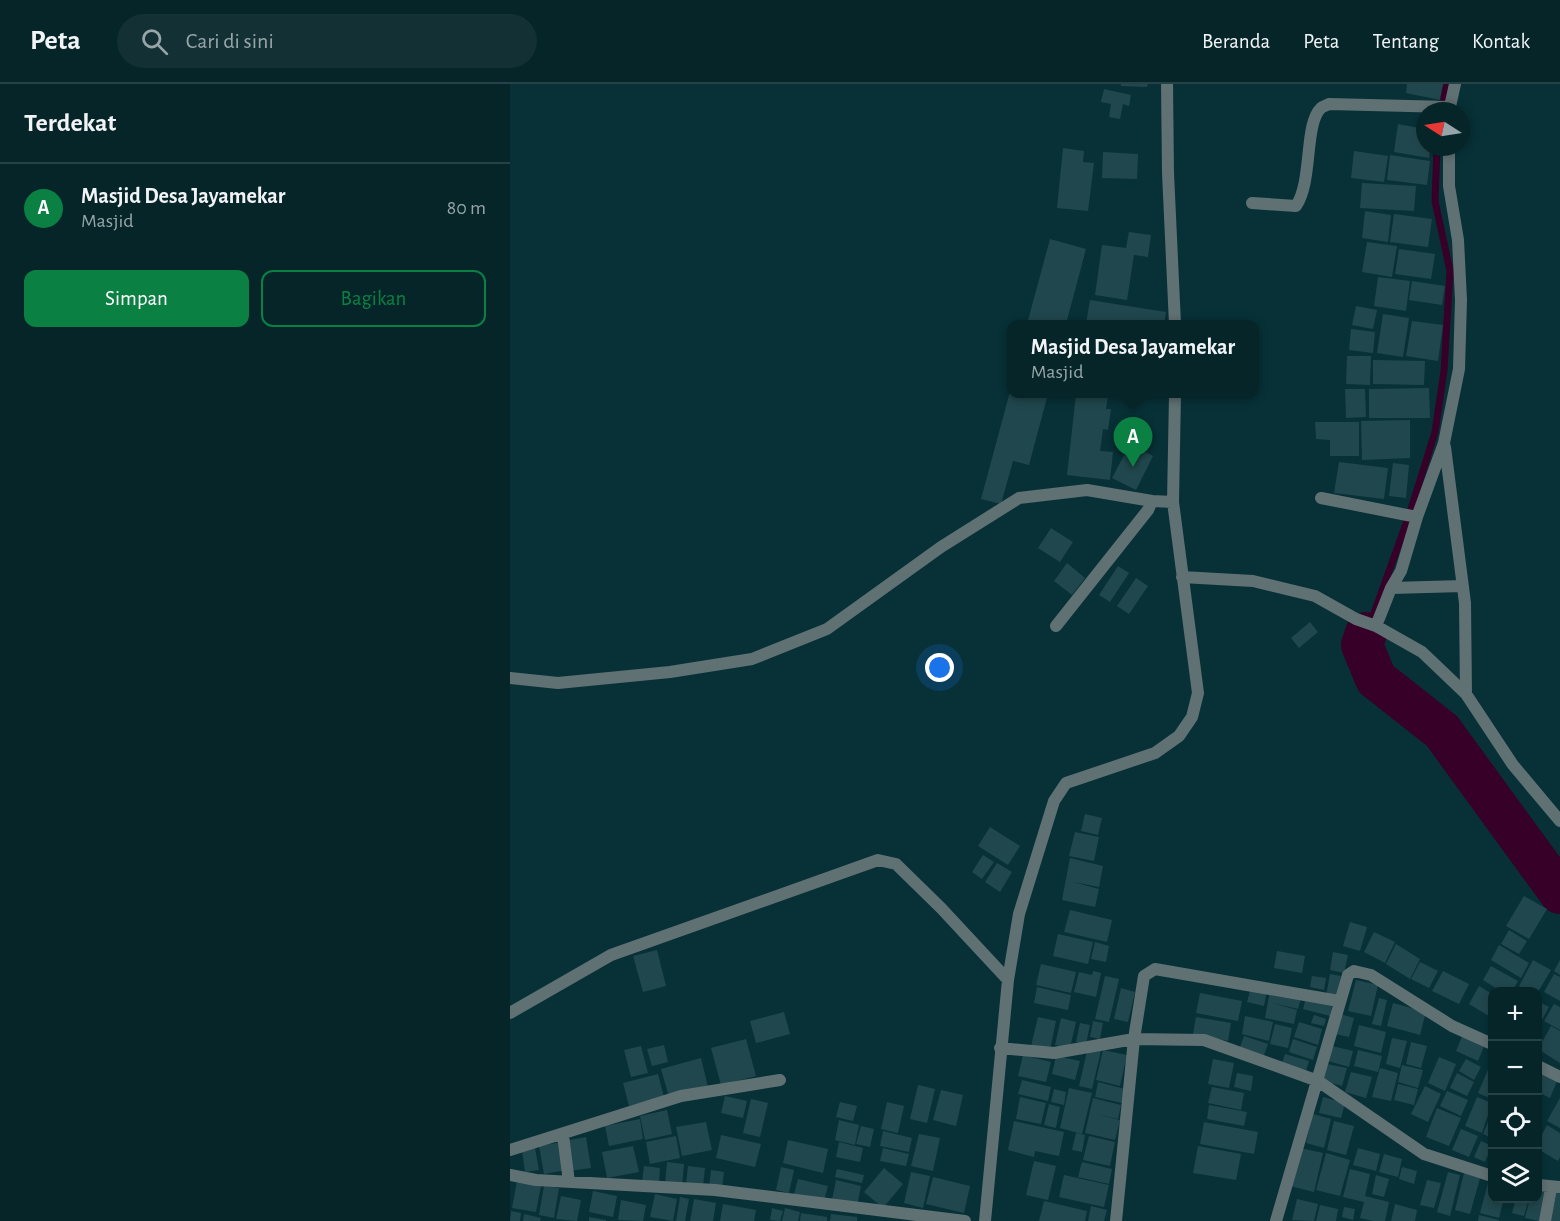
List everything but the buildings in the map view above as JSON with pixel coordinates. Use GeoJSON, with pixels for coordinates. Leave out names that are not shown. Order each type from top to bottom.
{"type":"FeatureCollection","features":[{"type":"Feature","properties":{"kind":"street"},"geometry":{"type":"LineString","coordinates":[[1167,84],[1168,173],[1175,320]]}},
{"type":"Feature","properties":{"kind":"street"},"geometry":{"type":"LineString","coordinates":[[1451,102],[1455,84]]}},
{"type":"Feature","properties":{"kind":"street"},"geometry":{"type":"LineString","coordinates":[[1252,203],[1296,206],[1302,198],[1313,124],[1321,108],[1329,104],[1416,108]]}},
{"type":"Feature","properties":{"kind":"street"},"geometry":{"type":"LineString","coordinates":[[1376,626],[1391,588],[1401,571],[1417,516],[1444,443],[1459,369],[1461,300],[1458,240],[1449,186],[1449,156]]}},
{"type":"Feature","properties":{"kind":"street"},"geometry":{"type":"LineString","coordinates":[[985,1221],[1008,980],[1019,914],[1054,801],[1066,783],[1155,753],[1179,736],[1192,717],[1198,693],[1173,502],[1175,398]]}},
{"type":"Feature","properties":{"kind":"street"},"geometry":{"type":"LineString","coordinates":[[1444,443],[1465,603],[1466,694]]}},
{"type":"Feature","properties":{"kind":"street"},"geometry":{"type":"LineString","coordinates":[[510,678],[558,683],[670,672],[752,658],[826,629],[941,547],[1019,498],[1086,490],[1152,501],[1173,502]]}},
{"type":"Feature","properties":{"kind":"street"},"geometry":{"type":"LineString","coordinates":[[1321,498],[1417,516]]}},
{"type":"Feature","properties":{"kind":"street"},"geometry":{"type":"LineString","coordinates":[[1056,626],[1148,510],[1152,501]]}},
{"type":"Feature","properties":{"kind":"street"},"geometry":{"type":"LineString","coordinates":[[1182,577],[1253,581],[1315,596],[1422,652],[1466,694],[1513,765],[1560,821]]}},
{"type":"Feature","properties":{"kind":"street"},"geometry":{"type":"LineString","coordinates":[[1391,588],[1463,586]]}},
{"type":"Feature","properties":{"kind":"street"},"geometry":{"type":"LineString","coordinates":[[510,1013],[611,956],[878,860],[896,864],[949,915],[1008,980]]}},
{"type":"Feature","properties":{"kind":"street"},"geometry":{"type":"LineString","coordinates":[[1116,1221],[1134,1039],[1144,976],[1155,969],[1339,1001]]}},
{"type":"Feature","properties":{"kind":"street"},"geometry":{"type":"LineString","coordinates":[[1276,1221],[1348,975],[1354,970],[1371,975],[1452,1026],[1488,1042]]}},
{"type":"Feature","properties":{"kind":"street"},"geometry":{"type":"LineString","coordinates":[[1000,1048],[1054,1053],[1134,1039],[1204,1040],[1318,1082],[1424,1154],[1488,1175]]}},
{"type":"Feature","properties":{"kind":"street"},"geometry":{"type":"LineString","coordinates":[[1542,1068],[1560,1077]]}},
{"type":"Feature","properties":{"kind":"street"},"geometry":{"type":"LineString","coordinates":[[510,1150],[681,1096],[780,1080]]}},
{"type":"Feature","properties":{"kind":"street"},"geometry":{"type":"LineString","coordinates":[[563,1134],[569,1182]]}},
{"type":"Feature","properties":{"kind":"street"},"geometry":{"type":"LineString","coordinates":[[510,1175],[536,1180],[715,1190],[965,1221]]}},
{"type":"Feature","properties":{"kind":"street"},"geometry":{"type":"LineString","coordinates":[[1545,1221],[1555,1187]]}},
{"type":"Feature","properties":{"kind":"waterway"},"geometry":{"type":"LineString","coordinates":[[1442,101],[1447,84]]}},
{"type":"Feature","properties":{"kind":"waterway"},"geometry":{"type":"LineString","coordinates":[[1411,509],[1435,432],[1444,371],[1450,271],[1435,201],[1437,156]]}},
{"type":"Feature","properties":{"kind":"waterway"},"geometry":{"type":"LineString","coordinates":[[1373,616],[1407,521]]}},
{"type":"Feature","properties":{"kind":"waterway"},"geometry":{"type":"LineString","coordinates":[[1366,633],[1362,645],[1376,679],[1442,731],[1560,893]]}},
{"type":"Feature","properties":{"kind":"place","name":"Masjid Desa Jayamekar"},"geometry":{"type":"Point","coordinates":[1133,467]}}]}
